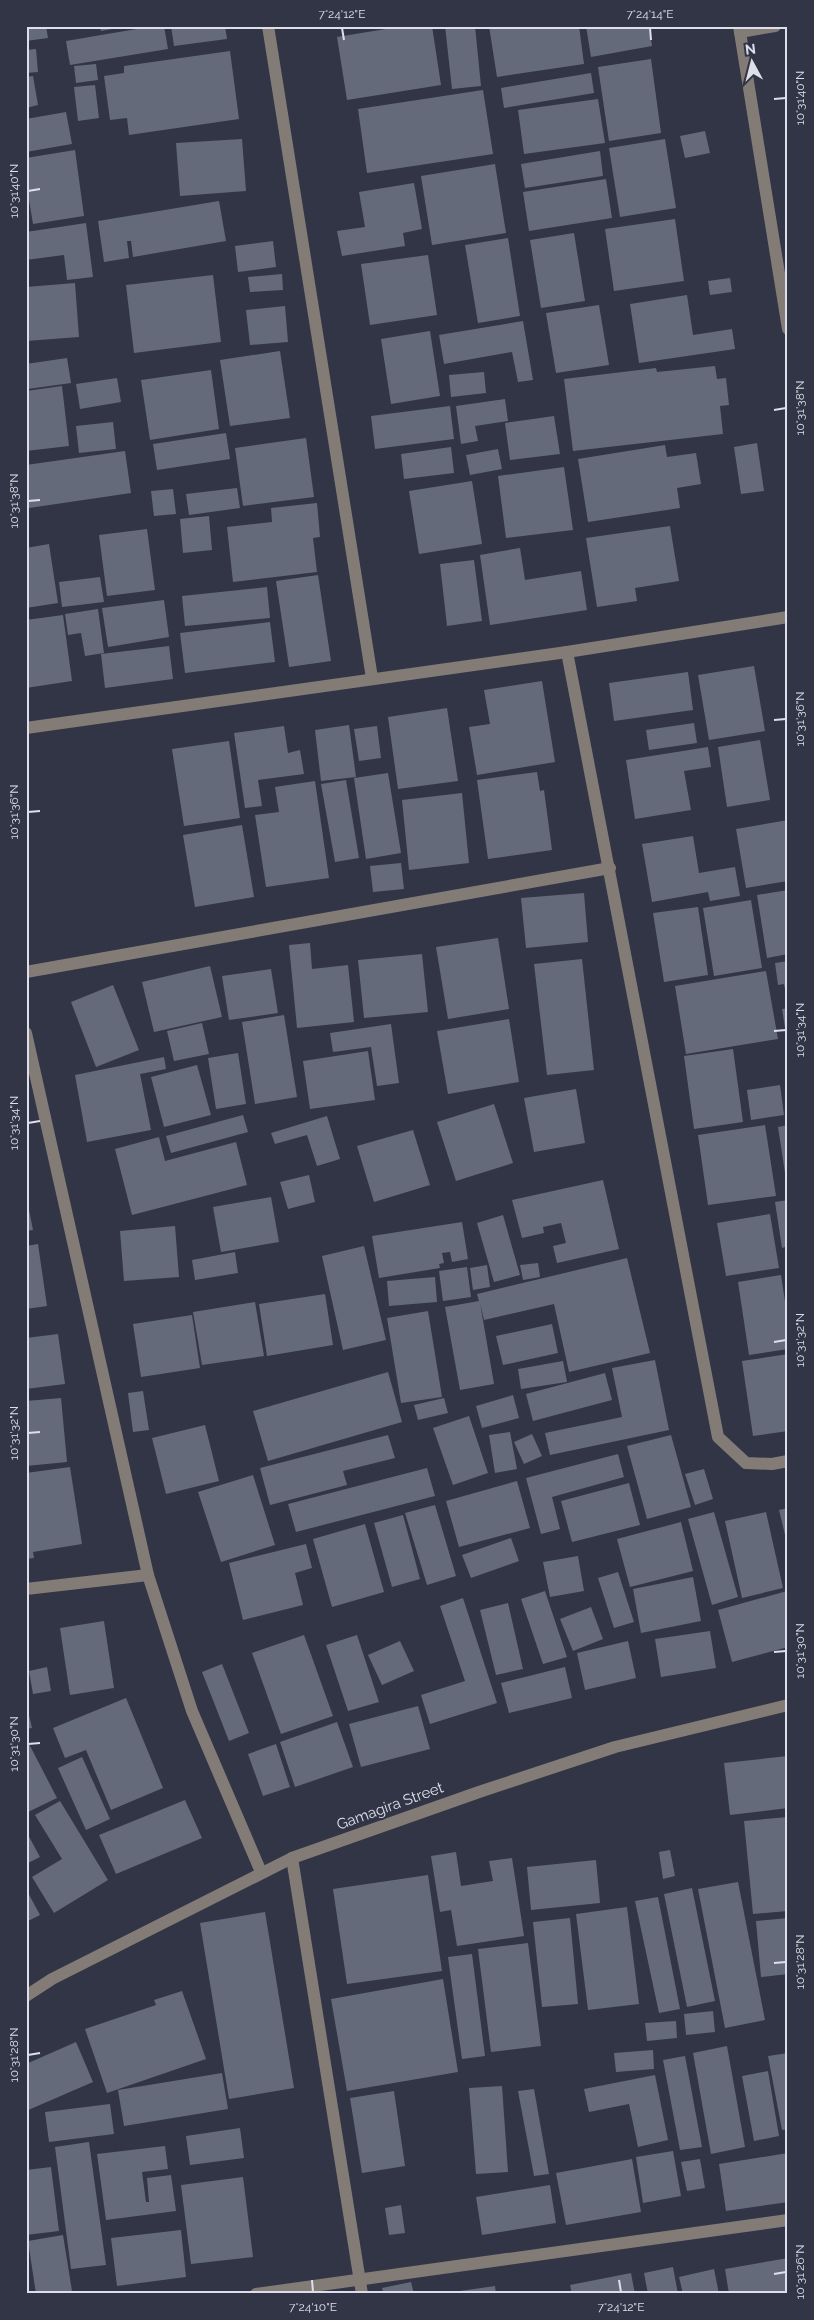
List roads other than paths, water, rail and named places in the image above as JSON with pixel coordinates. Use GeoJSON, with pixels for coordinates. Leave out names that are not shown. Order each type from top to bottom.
{"type":"FeatureCollection","features":[{"type":"Feature","properties":{"kind":"street"},"geometry":{"type":"LineString","coordinates":[[268,26],[372,678]]}},
{"type":"Feature","properties":{"kind":"street"},"geometry":{"type":"LineString","coordinates":[[775,26],[739,29],[788,329]]}},
{"type":"Feature","properties":{"kind":"street"},"geometry":{"type":"LineString","coordinates":[[26,728],[567,652],[788,617]]}},
{"type":"Feature","properties":{"kind":"street"},"geometry":{"type":"LineString","coordinates":[[567,652],[718,1437],[746,1463],[772,1464],[788,1461]]}},
{"type":"Feature","properties":{"kind":"street"},"geometry":{"type":"LineString","coordinates":[[26,972],[610,868]]}},
{"type":"Feature","properties":{"kind":"street"},"geometry":{"type":"LineString","coordinates":[[26,1033],[148,1575],[192,1711],[261,1872]]}},
{"type":"Feature","properties":{"kind":"street"},"geometry":{"type":"LineString","coordinates":[[26,1589],[148,1575]]}},
{"type":"Feature","properties":{"kind":"street","name":"Gamagira Street"},"geometry":{"type":"LineString","coordinates":[[26,1996],[52,1979],[292,1858],[479,1792],[615,1747],[788,1705]]}},
{"type":"Feature","properties":{"kind":"street"},"geometry":{"type":"LineString","coordinates":[[292,1858],[362,2294]]}},
{"type":"Feature","properties":{"kind":"street"},"geometry":{"type":"LineString","coordinates":[[256,2294],[788,2220]]}}]}
